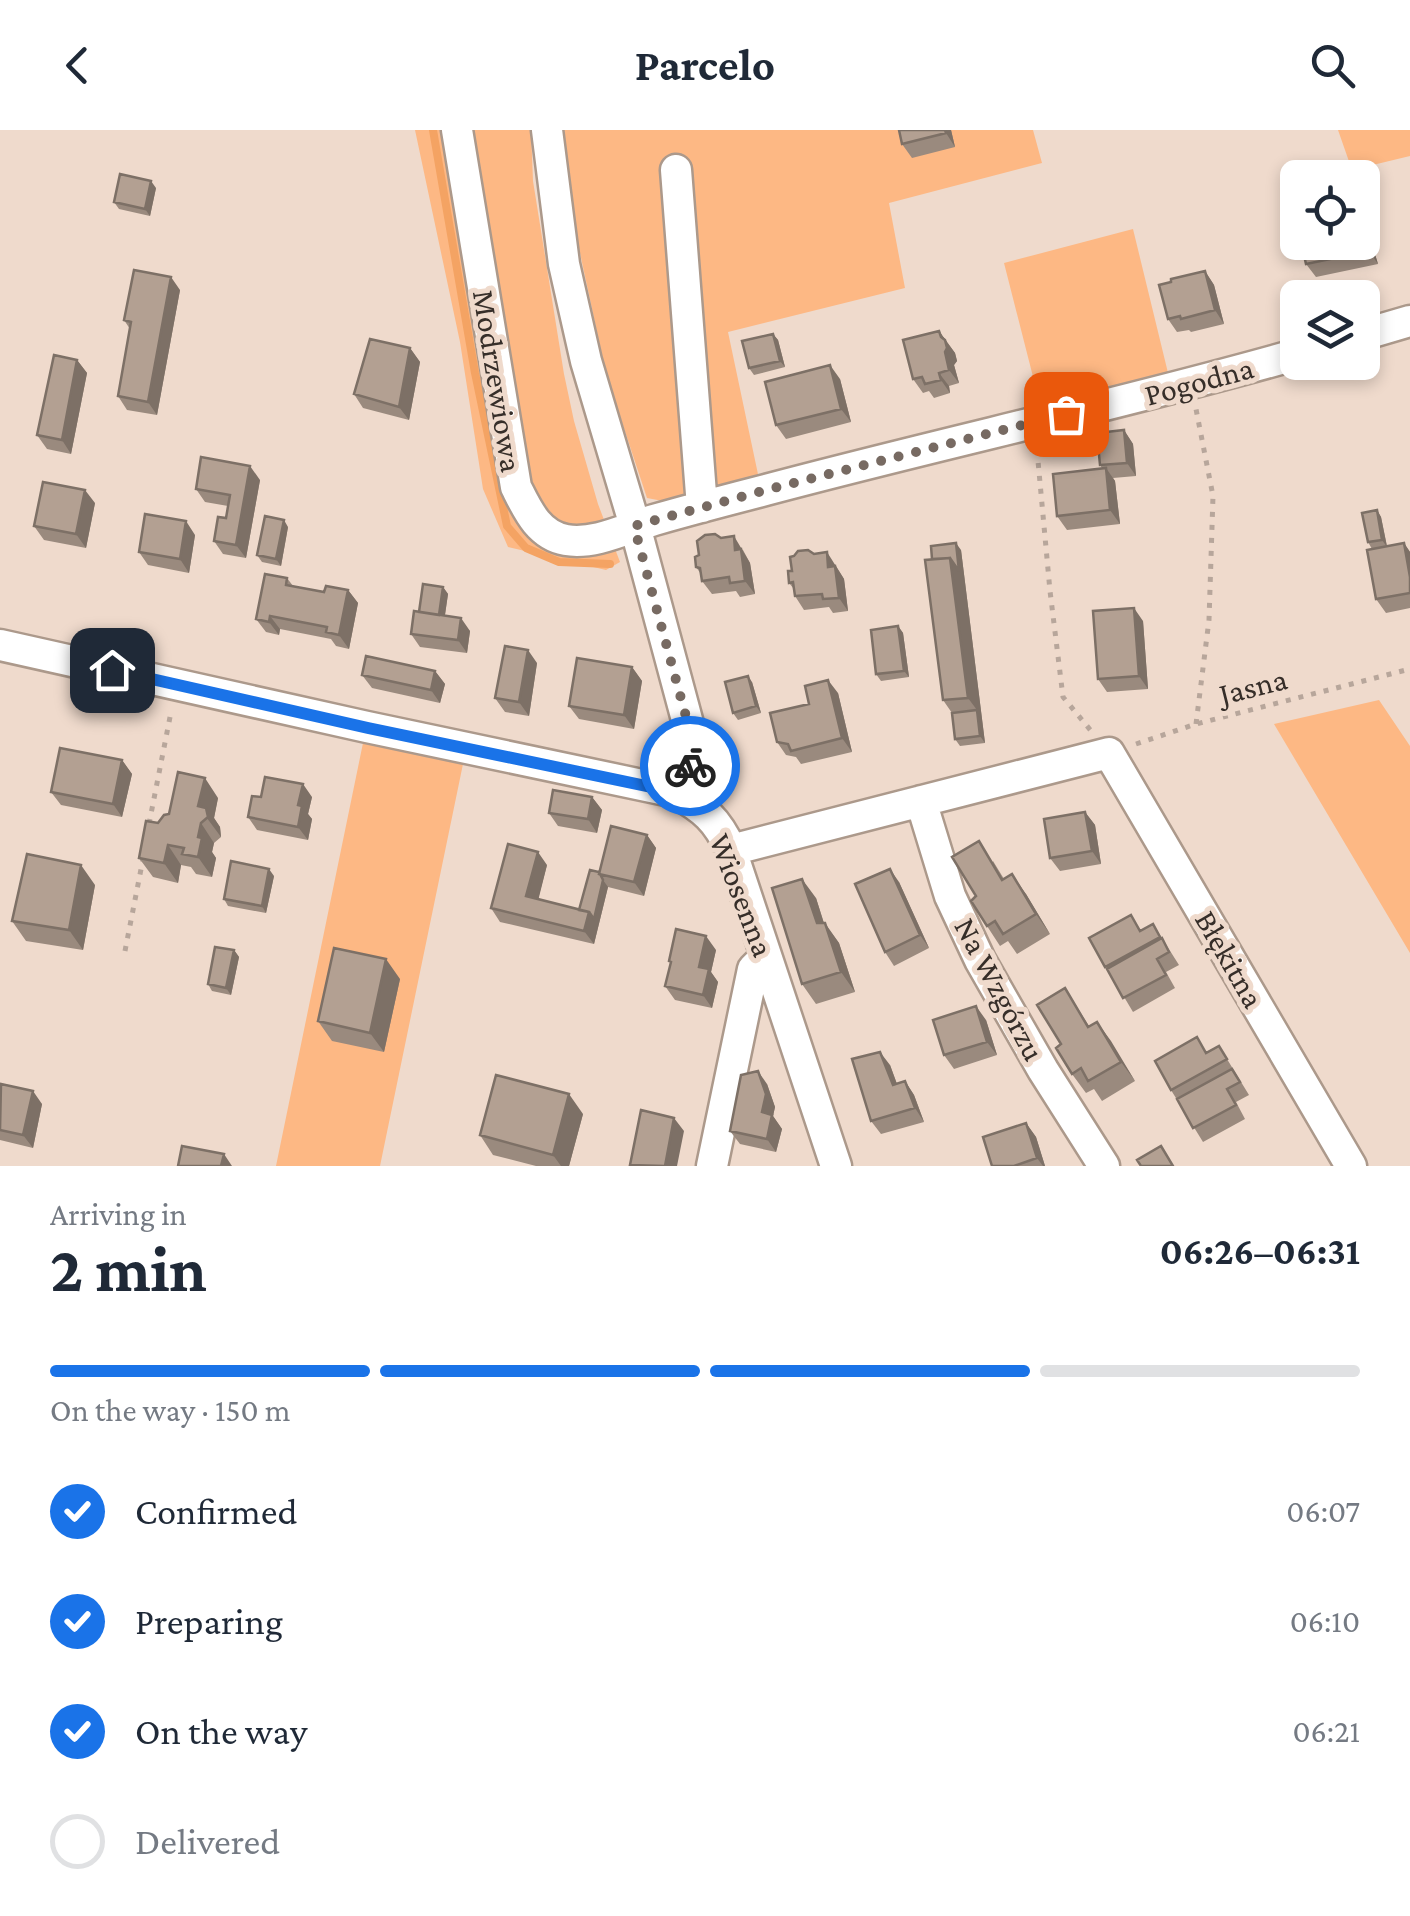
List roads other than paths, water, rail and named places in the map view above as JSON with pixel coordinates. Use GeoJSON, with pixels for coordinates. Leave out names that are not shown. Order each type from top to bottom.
{"type":"FeatureCollection","features":[{"type":"Feature","properties":{"kind":"street","name":"Modrzewiowa"},"geometry":{"type":"LineString","coordinates":[[456,130],[516,487],[530,517],[544,531],[566,540],[605,537],[634,526]]}},
{"type":"Feature","properties":{"kind":"street"},"geometry":{"type":"LineString","coordinates":[[0,645],[675,792],[690,765],[694,746],[586,361],[564,264],[547,130]]}},
{"type":"Feature","properties":{"kind":"street"},"geometry":{"type":"LineString","coordinates":[[676,170],[702,507]]}},
{"type":"Feature","properties":{"kind":"street"},"geometry":{"type":"LineString","coordinates":[[1380,330],[1410,321]]}},
{"type":"Feature","properties":{"kind":"street","name":"Pogodna"},"geometry":{"type":"LineString","coordinates":[[634,526],[1280,359]]}},
{"type":"Feature","properties":{"kind":"street","name":"Błękitna"},"geometry":{"type":"LineString","coordinates":[[920,801],[1109,753],[1351,1166]]}},
{"type":"Feature","properties":{"kind":"street","name":"Wiosenna"},"geometry":{"type":"LineString","coordinates":[[675,792],[706,811],[722,830],[731,850],[836,1166]]}},
{"type":"Feature","properties":{"kind":"street"},"geometry":{"type":"LineString","coordinates":[[731,850],[920,801]]}},
{"type":"Feature","properties":{"kind":"street","name":"Na Wzgórzu"},"geometry":{"type":"LineString","coordinates":[[920,801],[950,896],[980,960],[1104,1166]]}},
{"type":"Feature","properties":{"kind":"street"},"geometry":{"type":"LineString","coordinates":[[712,1166],[754,969],[766,956]]}},
{"type":"Feature","properties":{"kind":"waterway"},"geometry":{"type":"LineString","coordinates":[[433,130],[475,373],[507,526],[526,548],[559,562],[610,564]]}}]}
